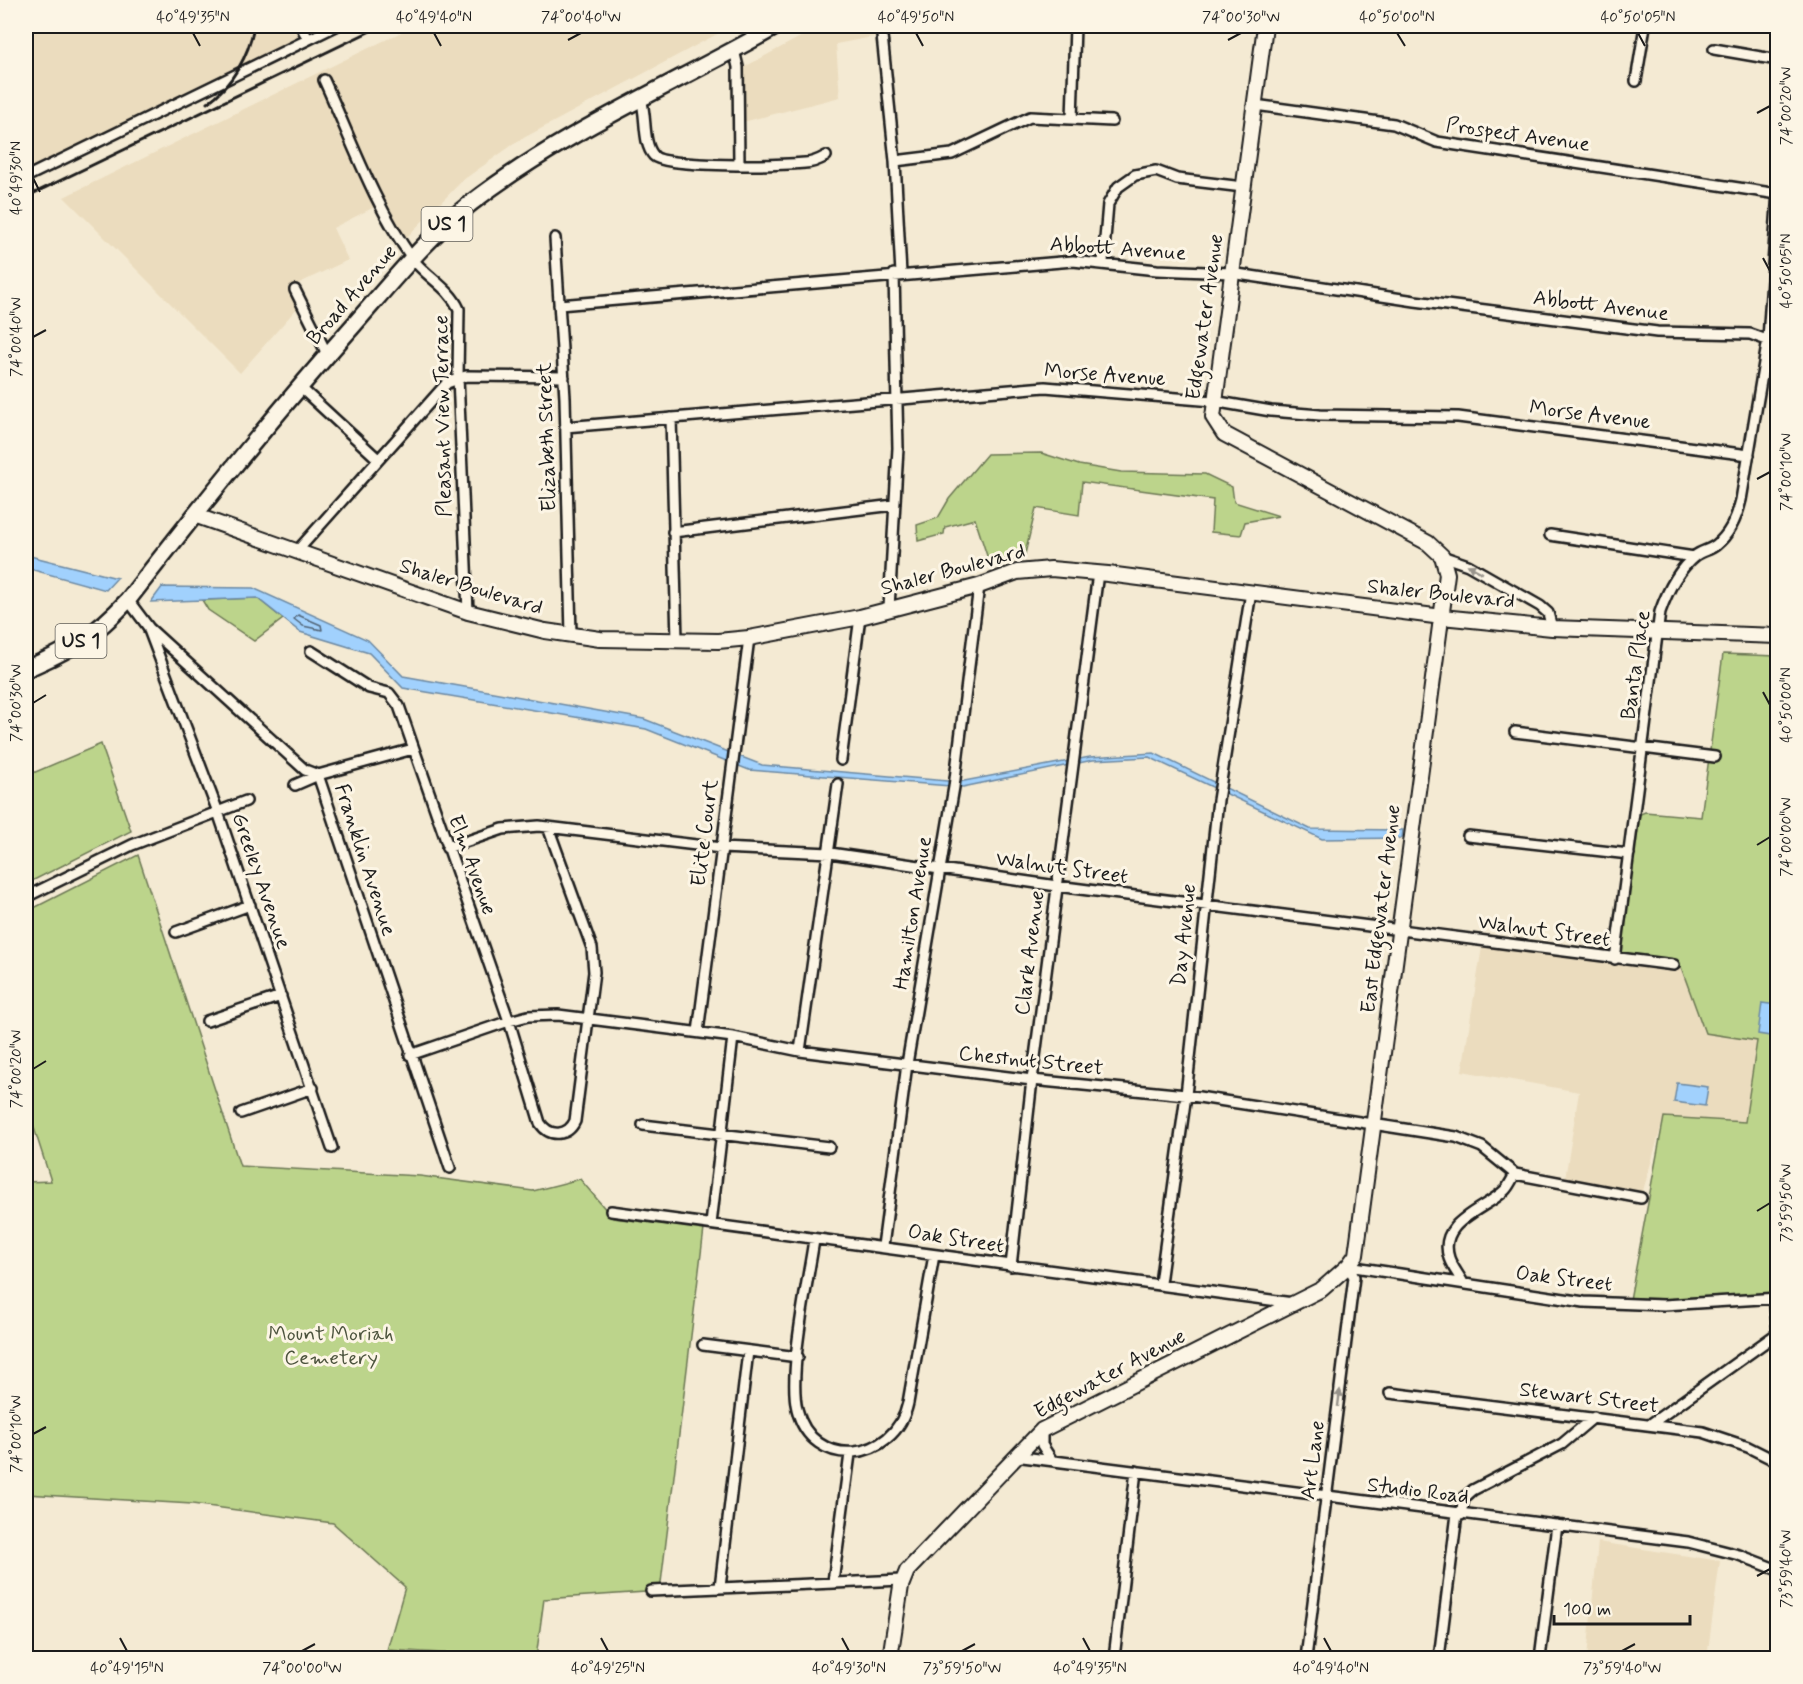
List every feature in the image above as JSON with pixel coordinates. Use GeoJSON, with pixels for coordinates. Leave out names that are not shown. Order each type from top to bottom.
{"type":"FeatureCollection","features":[{"type":"Feature","properties":{"kind":"main road","name":"Broad Avenue"},"geometry":{"type":"LineString","coordinates":[[26,669],[89,637],[128,600],[253,441],[412,258],[449,222],[493,187],[595,123],[777,26]]}},
{"type":"Feature","properties":{"kind":"street"},"geometry":{"type":"LineString","coordinates":[[301,26],[308,39]]}},
{"type":"Feature","properties":{"kind":"street"},"geometry":{"type":"LineString","coordinates":[[26,177],[336,26]]}},
{"type":"Feature","properties":{"kind":"street"},"geometry":{"type":"LineString","coordinates":[[881,26],[895,161],[898,274],[897,398],[889,608]]}},
{"type":"Feature","properties":{"kind":"street"},"geometry":{"type":"LineString","coordinates":[[1071,119],[1075,26]]}},
{"type":"Feature","properties":{"kind":"street","name":"Edgewater Avenue"},"geometry":{"type":"LineString","coordinates":[[1265,26],[1256,105],[1213,401],[1213,417],[1224,434],[1428,543],[1442,556]]}},
{"type":"Feature","properties":{"kind":"street"},"geometry":{"type":"LineString","coordinates":[[1636,81],[1645,26]]}},
{"type":"Feature","properties":{"kind":"street"},"geometry":{"type":"LineString","coordinates":[[1714,49],[1778,60]]}},
{"type":"Feature","properties":{"kind":"street"},"geometry":{"type":"LineString","coordinates":[[734,50],[738,67],[739,165]]}},
{"type":"Feature","properties":{"kind":"street","name":"Pleasant View Terrace"},"geometry":{"type":"LineString","coordinates":[[324,80],[383,208],[412,258],[454,299],[459,309],[458,377],[468,612]]}},
{"type":"Feature","properties":{"kind":"street"},"geometry":{"type":"LineString","coordinates":[[641,99],[648,147],[658,160],[739,165],[804,164],[826,156]]}},
{"type":"Feature","properties":{"kind":"street","name":"Prospect Avenue"},"geometry":{"type":"LineString","coordinates":[[1256,105],[1394,124],[1437,142],[1777,193]]}},
{"type":"Feature","properties":{"kind":"street"},"geometry":{"type":"LineString","coordinates":[[895,161],[948,156],[1030,117],[1112,121]]}},
{"type":"Feature","properties":{"kind":"street"},"geometry":{"type":"LineString","coordinates":[[1103,262],[1108,204],[1118,187],[1135,175],[1156,171],[1177,179],[1243,187]]}},
{"type":"Feature","properties":{"kind":"street","name":"Banta Place"},"geometry":{"type":"LineString","coordinates":[[1615,959],[1664,598],[1694,556],[1715,546],[1732,525],[1741,500],[1768,339],[1777,193]]}},
{"type":"Feature","properties":{"kind":"street","name":"Elizabeth Street"},"geometry":{"type":"LineString","coordinates":[[555,238],[564,377],[571,635]]}},
{"type":"Feature","properties":{"kind":"street","name":"Abbott Avenue"},"geometry":{"type":"LineString","coordinates":[[560,305],[1043,262],[1103,262],[1157,270],[1231,273],[1644,331],[1750,334],[1778,344]]}},
{"type":"Feature","properties":{"kind":"street"},"geometry":{"type":"LineString","coordinates":[[295,290],[327,354]]}},
{"type":"Feature","properties":{"kind":"street"},"geometry":{"type":"LineString","coordinates":[[298,550],[447,383],[458,377],[564,377]]}},
{"type":"Feature","properties":{"kind":"street"},"geometry":{"type":"LineString","coordinates":[[300,387],[378,459]]}},
{"type":"Feature","properties":{"kind":"street","name":"Morse Avenue"},"geometry":{"type":"LineString","coordinates":[[565,427],[1045,387],[1213,401],[1271,411],[1320,415],[1458,417],[1749,455]]}},
{"type":"Feature","properties":{"kind":"street"},"geometry":{"type":"LineString","coordinates":[[671,418],[677,640]]}},
{"type":"Feature","properties":{"kind":"street"},"geometry":{"type":"LineString","coordinates":[[673,532],[894,505]]}},
{"type":"Feature","properties":{"kind":"street","name":"Shaler Boulevard"},"geometry":{"type":"LineString","coordinates":[[194,515],[468,612],[511,624],[600,639],[718,641],[749,638],[860,617],[979,586],[1017,572],[1051,569],[1442,617],[1551,628],[1778,636]]}},
{"type":"Feature","properties":{"kind":"street"},"geometry":{"type":"LineString","coordinates":[[1550,535],[1694,556]]}},
{"type":"Feature","properties":{"kind":"street"},"geometry":{"type":"LineString","coordinates":[[1442,556],[1459,561],[1540,606],[1548,613],[1551,628]]}},
{"type":"Feature","properties":{"kind":"street","name":"East Edgewater Avenue"},"geometry":{"type":"LineString","coordinates":[[1348,1266],[1356,1255],[1400,930],[1412,822],[1442,617],[1447,574],[1442,556]]}},
{"type":"Feature","properties":{"kind":"street","name":"Clark Avenue"},"geometry":{"type":"LineString","coordinates":[[1011,1266],[1032,1080],[1098,573]]}},
{"type":"Feature","properties":{"kind":"street","name":"Hamilton Avenue"},"geometry":{"type":"LineString","coordinates":[[882,1246],[907,1064],[954,784],[979,586]]}},
{"type":"Feature","properties":{"kind":"street","name":"Day Avenue"},"geometry":{"type":"LineString","coordinates":[[1160,1283],[1186,1095],[1218,800],[1251,592]]}},
{"type":"Feature","properties":{"kind":"street","name":"Franklin Avenue"},"geometry":{"type":"LineString","coordinates":[[128,600],[149,628],[305,770],[318,775],[410,1055],[450,1168]]}},
{"type":"Feature","properties":{"kind":"street"},"geometry":{"type":"LineString","coordinates":[[842,760],[860,617]]}},
{"type":"Feature","properties":{"kind":"street","name":"Greeley Avenue"},"geometry":{"type":"LineString","coordinates":[[149,628],[218,812],[332,1148]]}},
{"type":"Feature","properties":{"kind":"street","name":"Elite Court"},"geometry":{"type":"LineString","coordinates":[[698,1032],[749,638]]}},
{"type":"Feature","properties":{"kind":"street","name":"Elm Avenue"},"geometry":{"type":"LineString","coordinates":[[311,651],[369,688],[383,690],[395,699],[509,1021],[540,1124],[550,1132],[562,1133],[575,1120],[589,1018]]}},
{"type":"Feature","properties":{"kind":"street"},"geometry":{"type":"LineString","coordinates":[[1515,732],[1715,757]]}},
{"type":"Feature","properties":{"kind":"street"},"geometry":{"type":"LineString","coordinates":[[295,785],[318,775],[413,749]]}},
{"type":"Feature","properties":{"kind":"street"},"geometry":{"type":"LineString","coordinates":[[800,1051],[830,854],[838,784]]}},
{"type":"Feature","properties":{"kind":"street"},"geometry":{"type":"LineString","coordinates":[[26,897],[132,845],[246,801]]}},
{"type":"Feature","properties":{"kind":"street"},"geometry":{"type":"LineString","coordinates":[[548,827],[592,948],[594,972],[589,1018]]}},
{"type":"Feature","properties":{"kind":"street","name":"Walnut Street"},"geometry":{"type":"LineString","coordinates":[[447,848],[502,829],[548,827],[721,848],[830,854],[1057,886],[1674,965]]}},
{"type":"Feature","properties":{"kind":"street"},"geometry":{"type":"LineString","coordinates":[[1468,836],[1629,854]]}},
{"type":"Feature","properties":{"kind":"street"},"geometry":{"type":"LineString","coordinates":[[176,932],[250,905]]}},
{"type":"Feature","properties":{"kind":"street"},"geometry":{"type":"LineString","coordinates":[[207,1021],[281,996]]}},
{"type":"Feature","properties":{"kind":"street","name":"Chestnut Street"},"geometry":{"type":"LineString","coordinates":[[410,1055],[528,1016],[558,1015],[589,1018],[733,1037],[800,1051],[1032,1080],[1186,1095],[1470,1141],[1493,1155],[1515,1174],[1641,1198]]}},
{"type":"Feature","properties":{"kind":"street"},"geometry":{"type":"LineString","coordinates":[[711,1224],[733,1037]]}},
{"type":"Feature","properties":{"kind":"street"},"geometry":{"type":"LineString","coordinates":[[241,1113],[313,1088]]}},
{"type":"Feature","properties":{"kind":"street"},"geometry":{"type":"LineString","coordinates":[[644,1125],[829,1147]]}},
{"type":"Feature","properties":{"kind":"street"},"geometry":{"type":"LineString","coordinates":[[1463,1283],[1450,1260],[1448,1251],[1450,1234],[1460,1221],[1505,1190],[1515,1174]]}},
{"type":"Feature","properties":{"kind":"street","name":"Oak Street"},"geometry":{"type":"LineString","coordinates":[[611,1211],[1296,1303]]}},
{"type":"Feature","properties":{"kind":"street"},"geometry":{"type":"LineString","coordinates":[[814,1240],[795,1390],[801,1421],[815,1439],[850,1454],[878,1446],[888,1439],[902,1421],[908,1403],[934,1255]]}},
{"type":"Feature","properties":{"kind":"street","name":"Edgewater Avenue"},"geometry":{"type":"LineString","coordinates":[[890,1659],[902,1580],[914,1563],[1042,1430],[1296,1303],[1322,1289],[1348,1266]]}},
{"type":"Feature","properties":{"kind":"street","name":"Oak Street"},"geometry":{"type":"LineString","coordinates":[[1348,1266],[1584,1302],[1664,1305],[1776,1298]]}},
{"type":"Feature","properties":{"kind":"street","name":"Art Lane"},"geometry":{"type":"LineString","coordinates":[[1306,1659],[1354,1277],[1348,1266]]}},
{"type":"Feature","properties":{"kind":"street"},"geometry":{"type":"LineString","coordinates":[[1652,1423],[1778,1333],[1776,1298]]}},
{"type":"Feature","properties":{"kind":"street"},"geometry":{"type":"LineString","coordinates":[[703,1345],[798,1357]]}},
{"type":"Feature","properties":{"kind":"street"},"geometry":{"type":"LineString","coordinates":[[720,1587],[748,1351]]}},
{"type":"Feature","properties":{"kind":"street","name":"Stewart Street"},"geometry":{"type":"LineString","coordinates":[[1390,1393],[1652,1423],[1726,1438],[1778,1462]]}},
{"type":"Feature","properties":{"kind":"street"},"geometry":{"type":"LineString","coordinates":[[1439,1659],[1459,1514],[1464,1498],[1484,1481],[1562,1444],[1594,1417]]}},
{"type":"Feature","properties":{"kind":"street"},"geometry":{"type":"LineString","coordinates":[[1042,1430],[1042,1445],[1051,1459]]}},
{"type":"Feature","properties":{"kind":"street"},"geometry":{"type":"LineString","coordinates":[[833,1582],[850,1454]]}},
{"type":"Feature","properties":{"kind":"street","name":"Studio Road"},"geometry":{"type":"LineString","coordinates":[[1015,1456],[1051,1459],[1327,1498],[1557,1525],[1711,1547],[1778,1570]]}},
{"type":"Feature","properties":{"kind":"street"},"geometry":{"type":"LineString","coordinates":[[1114,1659],[1136,1471]]}},
{"type":"Feature","properties":{"kind":"street"},"geometry":{"type":"LineString","coordinates":[[1540,1659],[1557,1525]]}},
{"type":"Feature","properties":{"kind":"street"},"geometry":{"type":"LineString","coordinates":[[651,1591],[902,1580]]}},
{"type":"Feature","properties":{"kind":"street"},"geometry":{"type":"LineString","coordinates":[[1768,1659],[1778,1658]]}},
{"type":"Feature","properties":{"kind":"shaded area"},"geometry":{"type":"Polygon","coordinates":[[[26,26],[321,26],[26,170],[26,26]]]}},
{"type":"Feature","properties":{"kind":"shaded area"},"geometry":{"type":"Polygon","coordinates":[[[414,26],[732,26],[518,141],[463,180],[405,239],[386,201],[333,228],[348,260],[289,288],[298,307],[240,373],[64,197],[414,26]]]}},
{"type":"Feature","properties":{"kind":"shaded area"},"geometry":{"type":"Polygon","coordinates":[[[821,26],[882,26],[883,35],[836,44],[840,97],[739,123],[735,72],[821,26]]]}},
{"type":"Feature","properties":{"kind":"shaded area"},"geometry":{"type":"Polygon","coordinates":[[[1482,947],[1682,967],[1705,1033],[1757,1041],[1746,1122],[1664,1117],[1641,1198],[1564,1185],[1579,1092],[1462,1071],[1482,947]]]}},
{"type":"Feature","properties":{"kind":"shaded area"},"geometry":{"type":"Polygon","coordinates":[[[1598,1542],[1720,1561],[1707,1658],[1587,1658],[1598,1542]]]}},
{"type":"Feature","properties":{"kind":"green space"},"geometry":{"type":"Polygon","coordinates":[[[1041,453],[1079,465],[1121,472],[1205,474],[1232,487],[1234,502],[1279,516],[1245,522],[1241,535],[1211,532],[1213,500],[1082,482],[1079,515],[1036,508],[1024,558],[990,565],[975,519],[945,527],[944,534],[918,541],[917,525],[938,518],[949,499],[987,454],[1041,453]]]}},
{"type":"Feature","properties":{"kind":"green space"},"geometry":{"type":"Polygon","coordinates":[[[257,598],[283,619],[254,641],[208,610],[202,600],[257,598]]]}},
{"type":"Feature","properties":{"kind":"green space"},"geometry":{"type":"Polygon","coordinates":[[[1723,654],[1777,656],[1777,1300],[1629,1305],[1664,1117],[1745,1122],[1757,1041],[1705,1033],[1681,967],[1615,959],[1631,818],[1645,812],[1701,817],[1723,654]]]}},
{"type":"Feature","properties":{"kind":"green space"},"geometry":{"type":"Polygon","coordinates":[[[101,744],[131,831],[26,884],[26,776],[101,744]]]}},
{"type":"Feature","properties":{"kind":"green space","name":"Mount Moriah Cemetery"},"geometry":{"type":"Polygon","coordinates":[[[138,855],[240,1166],[420,1176],[533,1191],[580,1179],[613,1218],[704,1229],[660,1591],[544,1599],[536,1658],[387,1650],[405,1587],[333,1523],[192,1504],[26,1494],[26,1182],[51,1181],[26,1103],[26,912],[138,855]]]}},
{"type":"Feature","properties":{"kind":"water"},"geometry":{"type":"Polygon","coordinates":[[[26,555],[117,578],[106,590],[26,568],[26,555]]]}},
{"type":"Feature","properties":{"kind":"water"},"geometry":{"type":"Polygon","coordinates":[[[162,587],[253,588],[368,640],[403,676],[644,719],[762,765],[959,782],[1090,757],[1154,753],[1310,829],[1403,830],[1402,838],[1322,839],[1149,757],[1093,760],[963,787],[749,770],[646,729],[403,688],[369,653],[300,632],[257,598],[151,602],[162,587]]]}},
{"type":"Feature","properties":{"kind":"water"},"geometry":{"type":"Polygon","coordinates":[[[1762,1003],[1777,1005],[1777,1037],[1758,1034],[1762,1003]]]}},
{"type":"Feature","properties":{"kind":"water"},"geometry":{"type":"Polygon","coordinates":[[[1677,1083],[1708,1087],[1705,1106],[1674,1102],[1677,1083]]]}},
{"type":"Feature","properties":{"kind":"railway"},"geometry":{"type":"LineString","coordinates":[[207,103],[232,79],[244,59],[254,26]]}},
{"type":"Feature","properties":{"kind":"railway"},"geometry":{"type":"LineString","coordinates":[[26,197],[381,26]]}}]}
